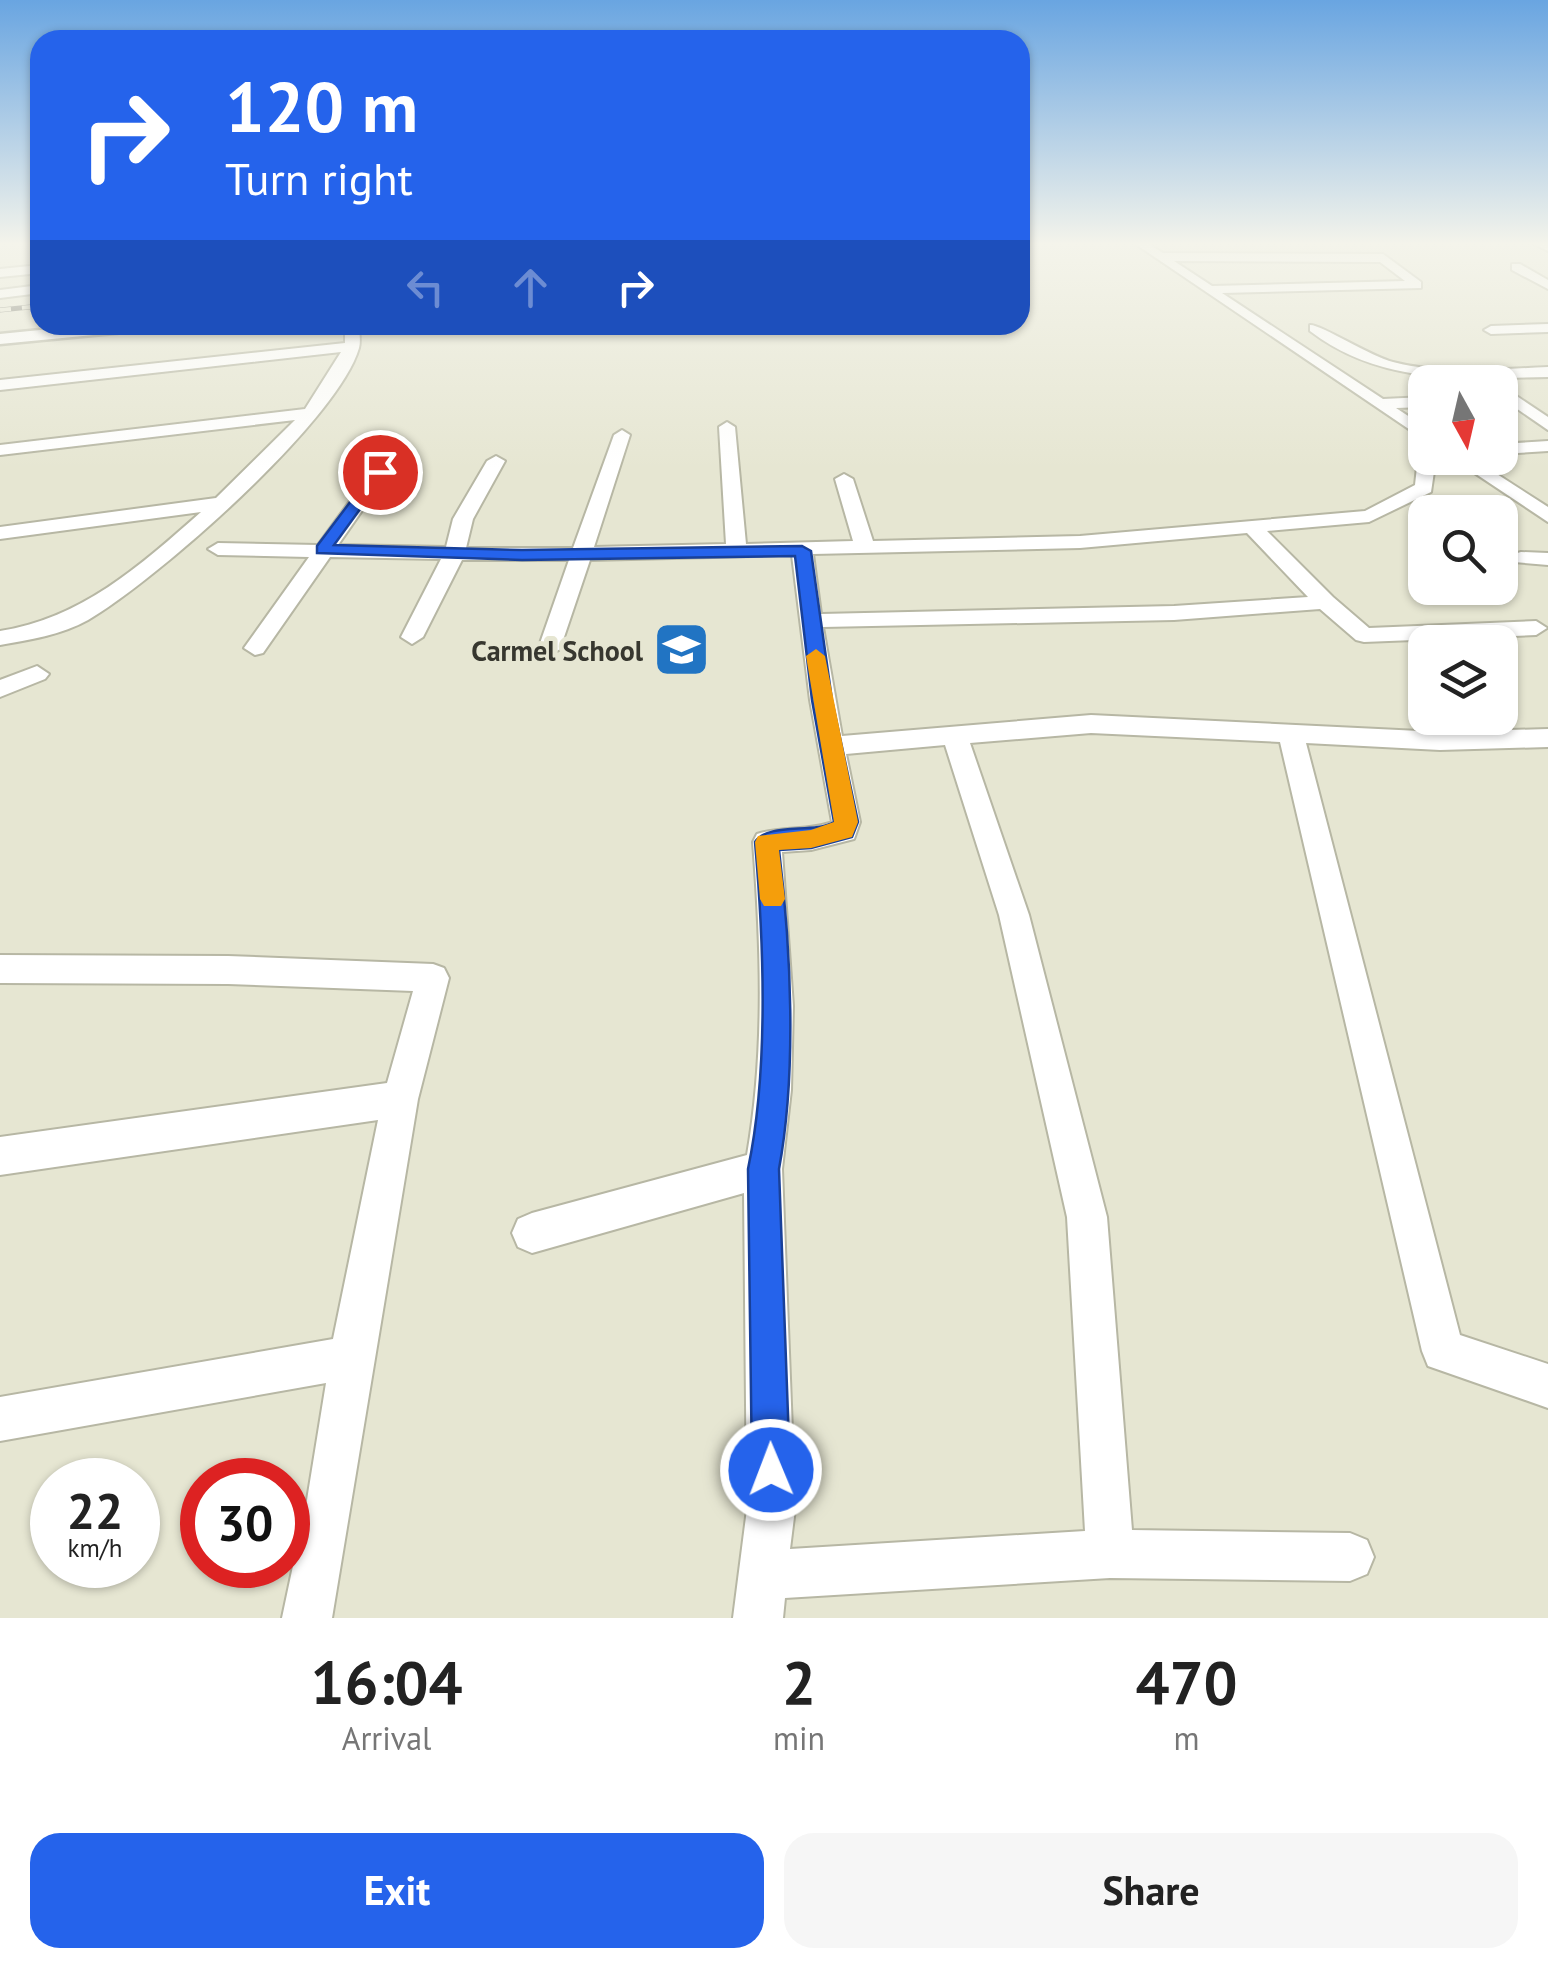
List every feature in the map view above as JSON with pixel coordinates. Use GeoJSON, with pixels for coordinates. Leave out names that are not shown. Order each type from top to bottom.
{"type":"FeatureCollection","features":[{"type":"Feature","properties":{"kind":"main road"},"geometry":{"type":"LineString","coordinates":[[0,339],[41,335]]}},
{"type":"Feature","properties":{"kind":"street"},"geometry":{"type":"LineString","coordinates":[[1257,319],[1408,422]]}},
{"type":"Feature","properties":{"kind":"street"},"geometry":{"type":"LineString","coordinates":[[1315,328],[1344,348],[1408,374]]}},
{"type":"Feature","properties":{"kind":"street"},"geometry":{"type":"LineString","coordinates":[[1491,330],[1548,328]]}},
{"type":"Feature","properties":{"kind":"street"},"geometry":{"type":"LineString","coordinates":[[0,638],[28,634],[79,616],[223,503],[308,413],[336,377],[352,347],[352,335]]}},
{"type":"Feature","properties":{"kind":"street"},"geometry":{"type":"LineString","coordinates":[[0,384],[352,347]]}},
{"type":"Feature","properties":{"kind":"street"},"geometry":{"type":"LineString","coordinates":[[1340,374],[1408,370]]}},
{"type":"Feature","properties":{"kind":"street"},"geometry":{"type":"LineString","coordinates":[[1518,375],[1548,372]]}},
{"type":"Feature","properties":{"kind":"street"},"geometry":{"type":"LineString","coordinates":[[1383,404],[1408,403]]}},
{"type":"Feature","properties":{"kind":"street"},"geometry":{"type":"LineString","coordinates":[[1518,403],[1548,424]]}},
{"type":"Feature","properties":{"kind":"street"},"geometry":{"type":"LineString","coordinates":[[0,450],[308,413]]}},
{"type":"Feature","properties":{"kind":"street"},"geometry":{"type":"LineString","coordinates":[[727,427],[737,552]]}},
{"type":"Feature","properties":{"kind":"street"},"geometry":{"type":"LineString","coordinates":[[549,648],[622,436]]}},
{"type":"Feature","properties":{"kind":"street"},"geometry":{"type":"LineString","coordinates":[[1518,447],[1548,446]]}},
{"type":"Feature","properties":{"kind":"street"},"geometry":{"type":"LineString","coordinates":[[412,638],[455,553],[463,519],[496,461]]}},
{"type":"Feature","properties":{"kind":"street"},"geometry":{"type":"LineString","coordinates":[[255,648],[380,472]]}},
{"type":"Feature","properties":{"kind":"street"},"geometry":{"type":"LineString","coordinates":[[218,549],[579,554],[1080,542],[1369,516],[1424,488],[1425,475]]}},
{"type":"Feature","properties":{"kind":"street"},"geometry":{"type":"LineString","coordinates":[[1486,475],[1548,516]]}},
{"type":"Feature","properties":{"kind":"street"},"geometry":{"type":"LineString","coordinates":[[844,479],[865,549]]}},
{"type":"Feature","properties":{"kind":"street"},"geometry":{"type":"LineString","coordinates":[[0,533],[223,503]]}},
{"type":"Feature","properties":{"kind":"street"},"geometry":{"type":"LineString","coordinates":[[1254,528],[1353,628],[1380,636],[1536,628]]}},
{"type":"Feature","properties":{"kind":"street"},"geometry":{"type":"LineString","coordinates":[[802,551],[846,822],[844,830],[811,839],[767,842],[775,920],[773,1104],[763,1169],[771,1509],[760,1596],[1110,1554],[1350,1557]]}},
{"type":"Feature","properties":{"kind":"street"},"geometry":{"type":"LineString","coordinates":[[1521,558],[1548,559]]}},
{"type":"Feature","properties":{"kind":"street"},"geometry":{"type":"LineString","coordinates":[[811,621],[1174,613],[1325,602]]}},
{"type":"Feature","properties":{"kind":"street"},"geometry":{"type":"LineString","coordinates":[[0,688],[37,674]]}},
{"type":"Feature","properties":{"kind":"street"},"geometry":{"type":"LineString","coordinates":[[831,746],[1091,724],[1440,741],[1548,738]]}},
{"type":"Feature","properties":{"kind":"street"},"geometry":{"type":"LineString","coordinates":[[1291,733],[1443,1351],[1548,1386]]}},
{"type":"Feature","properties":{"kind":"street"},"geometry":{"type":"LineString","coordinates":[[955,735],[1014,915],[1087,1218],[1110,1554]]}},
{"type":"Feature","properties":{"kind":"street"},"geometry":{"type":"LineString","coordinates":[[0,969],[228,970],[432,978],[400,1099],[307,1618]]}},
{"type":"Feature","properties":{"kind":"street"},"geometry":{"type":"LineString","coordinates":[[0,1156],[400,1099]]}},
{"type":"Feature","properties":{"kind":"street"},"geometry":{"type":"LineString","coordinates":[[532,1233],[763,1169]]}},
{"type":"Feature","properties":{"kind":"street"},"geometry":{"type":"LineString","coordinates":[[0,1419],[352,1356]]}},
{"type":"Feature","properties":{"kind":"slow traffic"},"geometry":{"type":"LineString","coordinates":[[773,899],[767,842],[811,839],[844,830],[846,822],[816,656]]}},
{"type":"Feature","properties":{"kind":"place","name":"Carmel School"},"geometry":{"type":"Point","coordinates":[682,650]}},
{"type":"Feature","properties":{"kind":"route"},"geometry":{"type":"LineString","coordinates":[[380,472],[322,550],[522,555],[802,551],[822,700],[846,822],[844,830],[811,839],[767,842],[775,920],[773,1122],[763,1169],[771,1470]]}}]}
